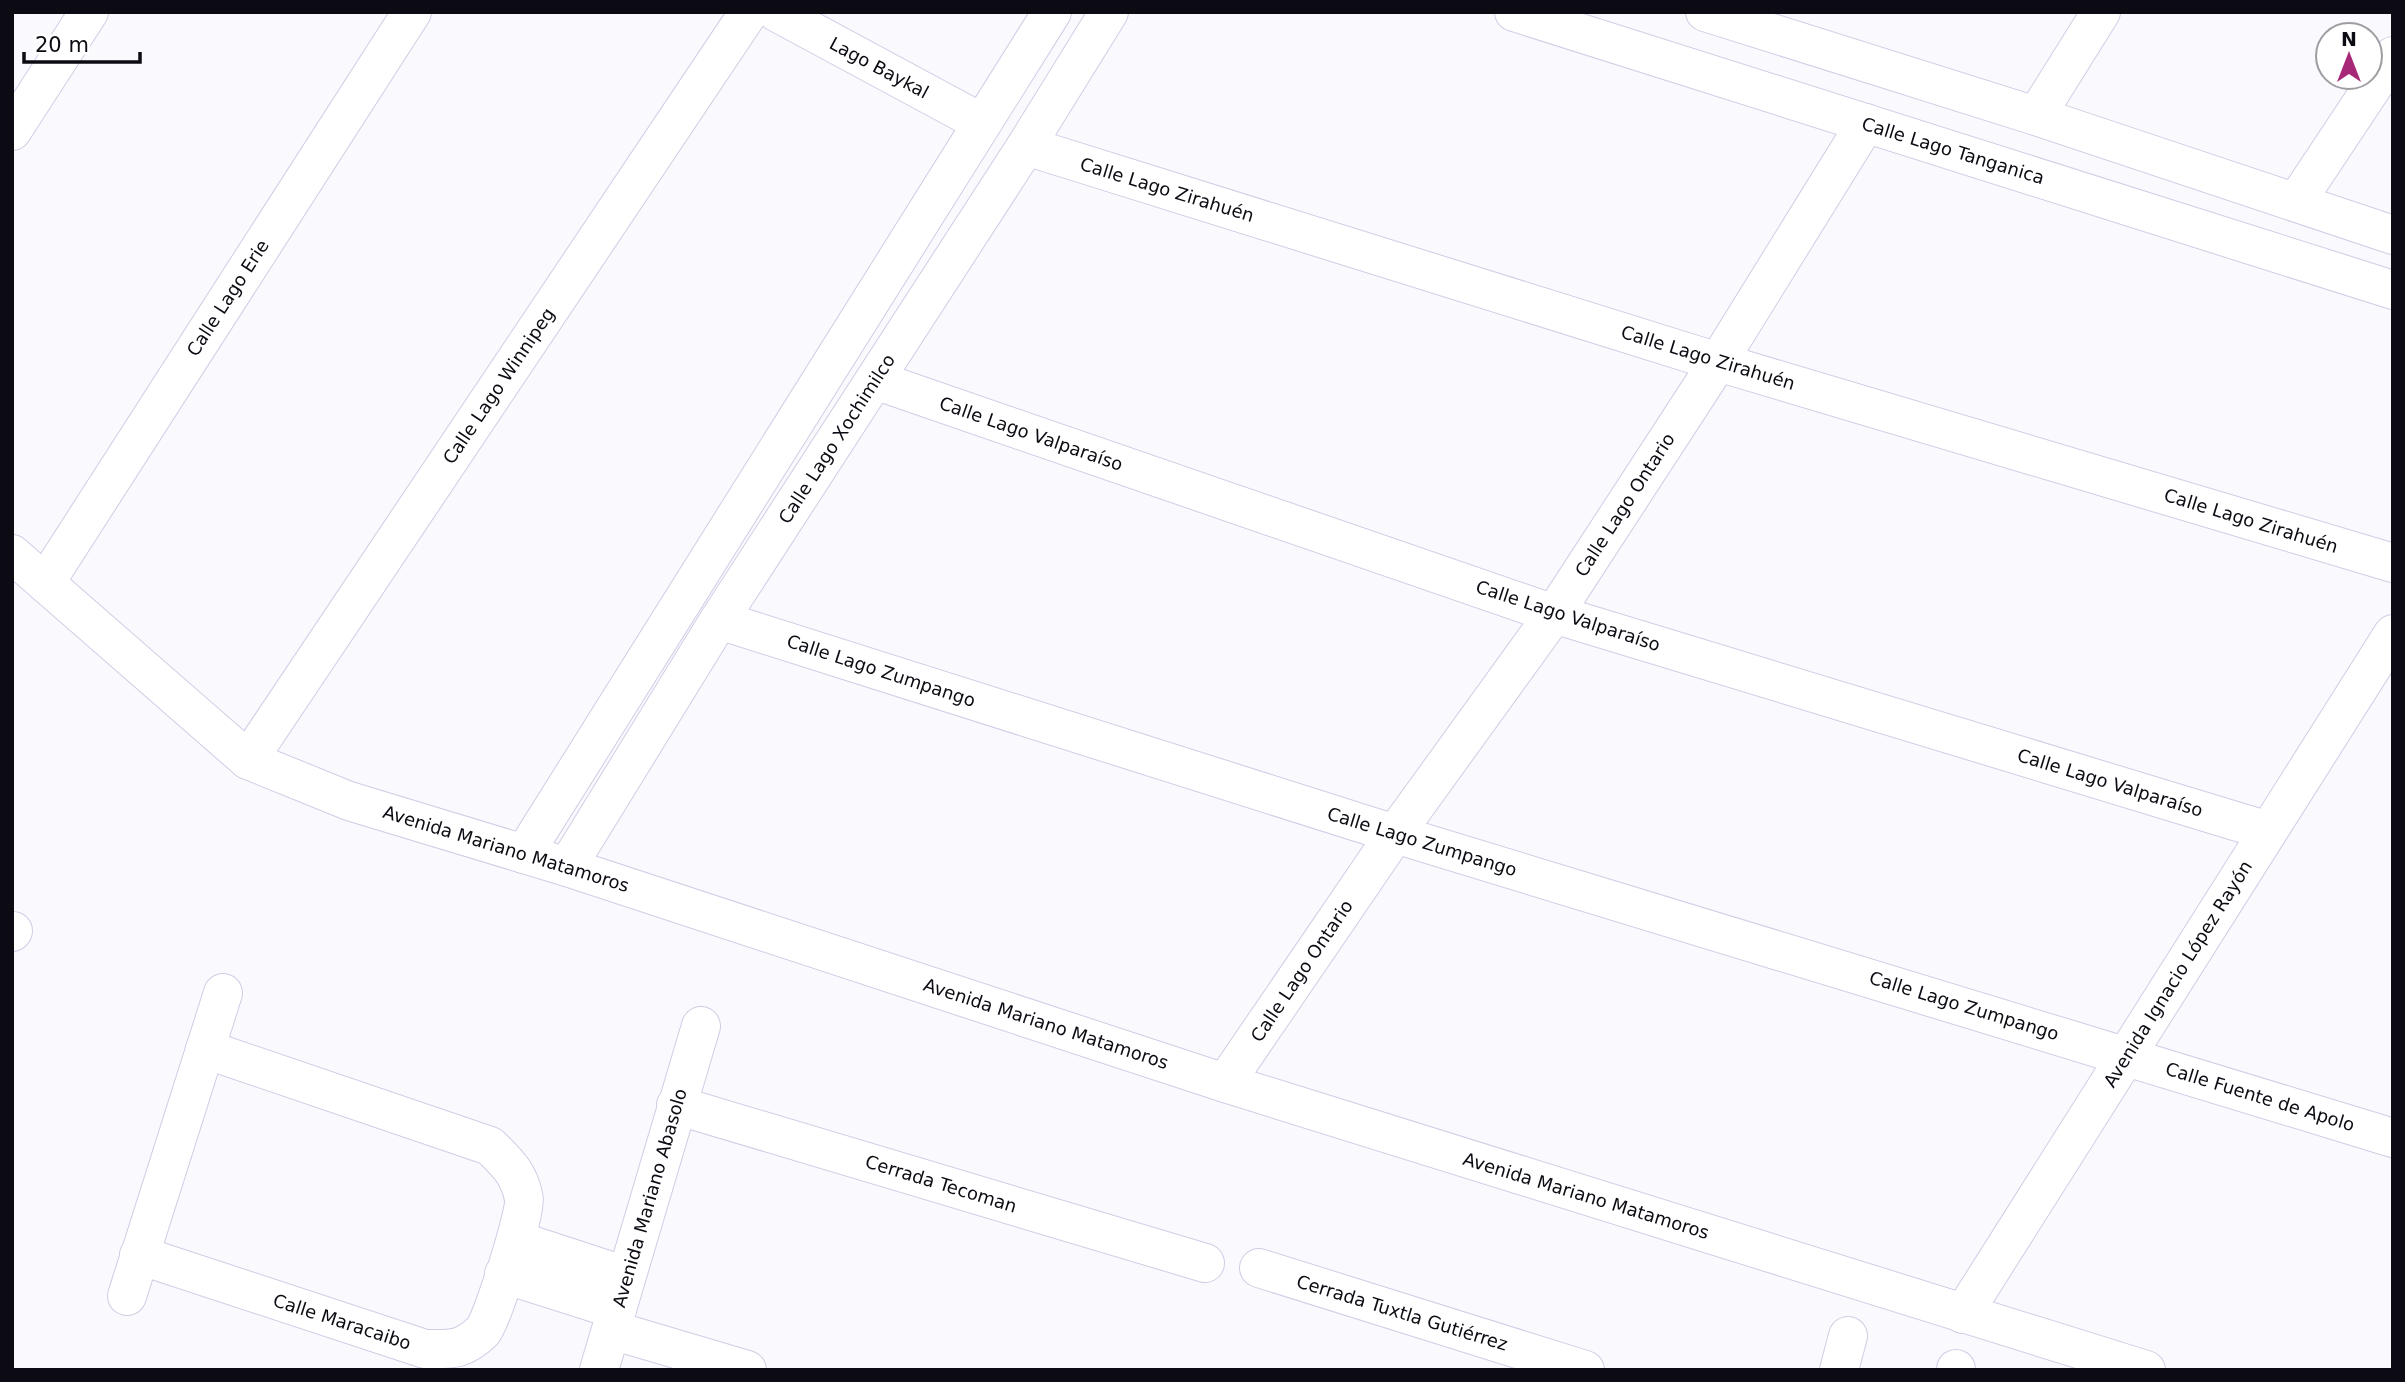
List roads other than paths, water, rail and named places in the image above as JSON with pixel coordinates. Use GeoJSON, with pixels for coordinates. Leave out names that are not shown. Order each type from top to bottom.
{"type":"FeatureCollection","features":[{"type":"Feature","properties":{"kind":"street"},"geometry":{"type":"LineString","coordinates":[[12,131],[89,12]]}},
{"type":"Feature","properties":{"kind":"street","name":"Calle Lago Erie"},"geometry":{"type":"LineString","coordinates":[[45,583],[412,12]]}},
{"type":"Feature","properties":{"kind":"street","name":"Calle Lago Winnipeg"},"geometry":{"type":"LineString","coordinates":[[248,760],[750,12]]}},
{"type":"Feature","properties":{"kind":"street","name":"Lago Baykal"},"geometry":{"type":"LineString","coordinates":[[776,12],[982,123]]}},
{"type":"Feature","properties":{"kind":"street"},"geometry":{"type":"LineString","coordinates":[[524,854],[1052,12]]}},
{"type":"Feature","properties":{"kind":"street","name":"Calle Lago Xochimilco"},"geometry":{"type":"LineString","coordinates":[[567,867],[719,620],[1026,146],[1109,12]]}},
{"type":"Feature","properties":{"kind":"street","name":"Calle Lago Tanganica"},"geometry":{"type":"LineString","coordinates":[[1514,12],[2393,290]]}},
{"type":"Feature","properties":{"kind":"street"},"geometry":{"type":"LineString","coordinates":[[1705,12],[1765,20],[2102,139],[2393,235]]}},
{"type":"Feature","properties":{"kind":"street"},"geometry":{"type":"LineString","coordinates":[[2036,116],[2101,12]]}},
{"type":"Feature","properties":{"kind":"street"},"geometry":{"type":"LineString","coordinates":[[2296,202],[2393,56]]}},
{"type":"Feature","properties":{"kind":"street","name":"Calle Lago Ontario"},"geometry":{"type":"LineString","coordinates":[[1225,1083],[1395,834],[1554,614],[1718,362],[1866,123]]}},
{"type":"Feature","properties":{"kind":"street"},"geometry":{"type":"LineString","coordinates":[[2077,190],[2102,139]]}},
{"type":"Feature","properties":{"kind":"street","name":"Calle Lago Zirahuén"},"geometry":{"type":"LineString","coordinates":[[1026,146],[1718,362],[2393,564]]}},
{"type":"Feature","properties":{"kind":"street","name":"Calle Lago Valparaíso"},"geometry":{"type":"LineString","coordinates":[[875,380],[1554,614],[2268,831]]}},
{"type":"Feature","properties":{"kind":"street","name":"Avenida Mariano Matamoros"},"geometry":{"type":"LineString","coordinates":[[12,554],[248,760],[349,801],[567,867],[1225,1083],[2146,1370]]}},
{"type":"Feature","properties":{"kind":"street","name":"Calle Lago Zumpango"},"geometry":{"type":"LineString","coordinates":[[719,620],[1395,834],[2126,1056]]}},
{"type":"Feature","properties":{"kind":"street","name":"Avenida Ignacio López Rayón"},"geometry":{"type":"LineString","coordinates":[[1963,1314],[2393,634]]}},
{"type":"Feature","properties":{"kind":"street"},"geometry":{"type":"LineString","coordinates":[[127,1296],[223,993]]}},
{"type":"Feature","properties":{"kind":"street","name":"Avenida Mariano Abasolo"},"geometry":{"type":"LineString","coordinates":[[599,1370],[701,1026]]}},
{"type":"Feature","properties":{"kind":"street","name":"Calle Maracaibo"},"geometry":{"type":"LineString","coordinates":[[139,1255],[425,1349],[459,1349],[486,1329],[510,1257],[525,1202],[516,1171],[490,1146],[205,1049]]}},
{"type":"Feature","properties":{"kind":"street","name":"Calle Fuente de Apolo"},"geometry":{"type":"LineString","coordinates":[[2126,1056],[2392,1137]]}},
{"type":"Feature","properties":{"kind":"street","name":"Cerrada Tecoman"},"geometry":{"type":"LineString","coordinates":[[676,1105],[1205,1263]]}},
{"type":"Feature","properties":{"kind":"street"},"geometry":{"type":"LineString","coordinates":[[510,1257],[618,1305],[747,1370]]}},
{"type":"Feature","properties":{"kind":"street","name":"Cerrada Tuxtla Gutiérrez"},"geometry":{"type":"LineString","coordinates":[[1259,1268],[1585,1370]]}}]}
